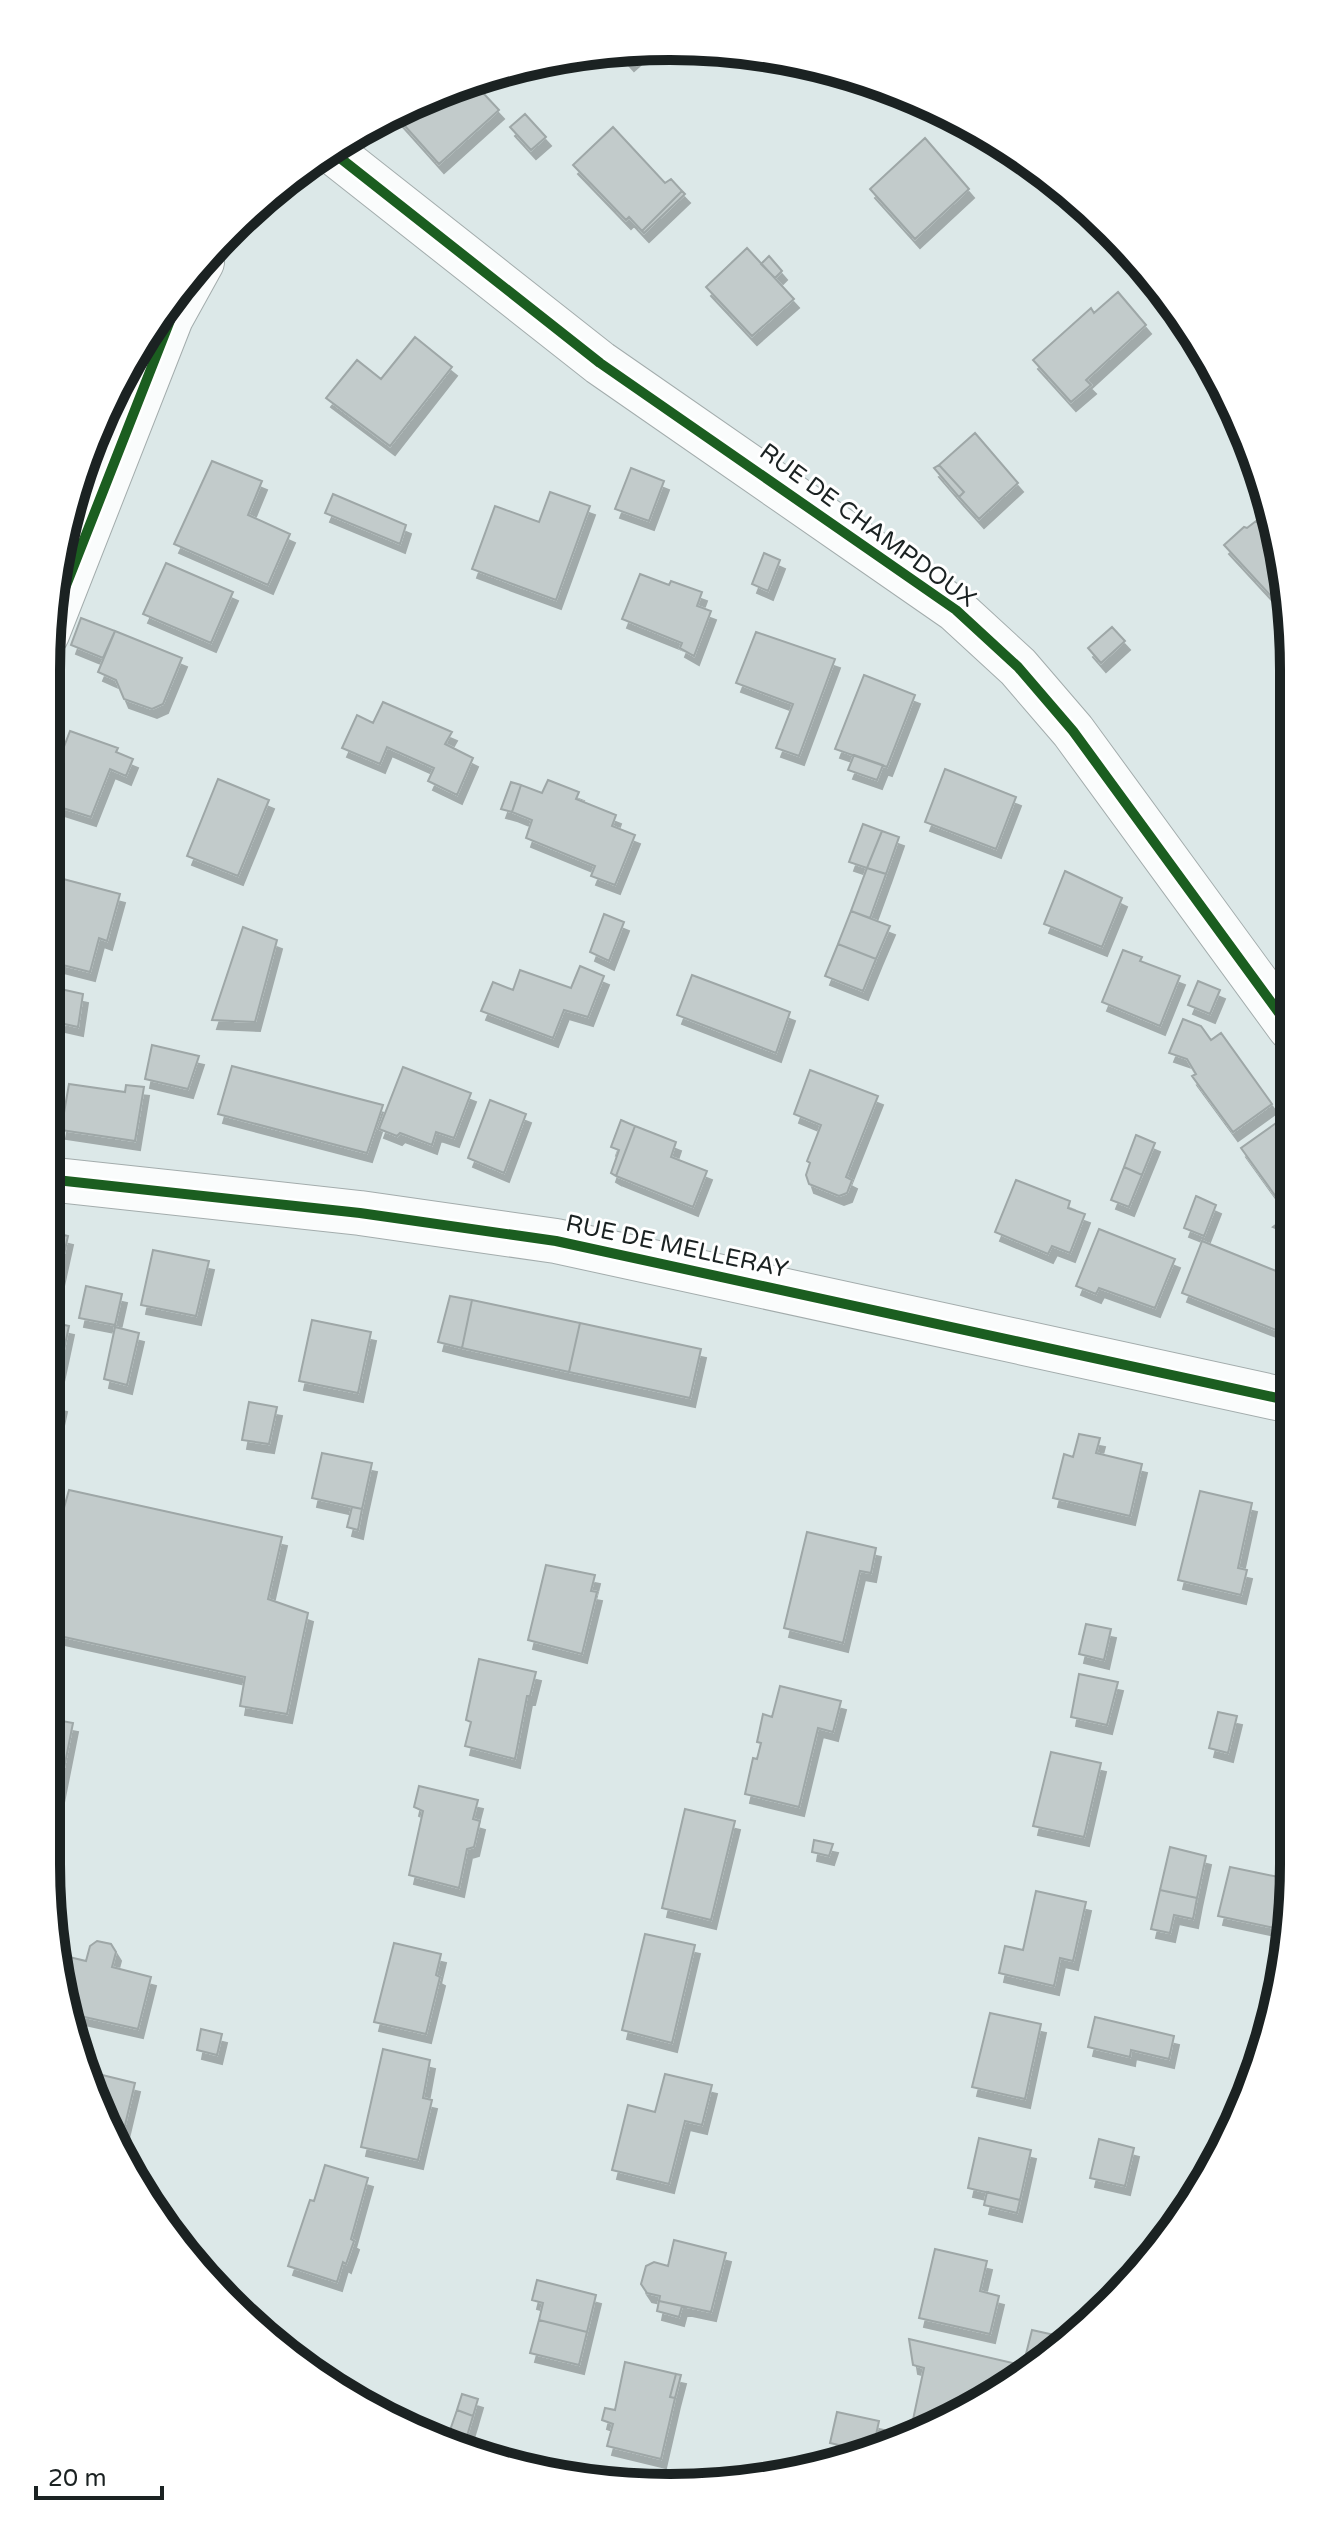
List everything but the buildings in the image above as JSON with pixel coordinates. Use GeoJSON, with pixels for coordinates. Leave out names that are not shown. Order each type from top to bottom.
{"type":"FeatureCollection","features":[{"type":"Feature","properties":{"kind":"street","name":"RUE DE CHAMPDOUX"},"geometry":{"type":"LineString","coordinates":[[340,158],[600,363],[774,481],[966,619],[1018,667],[1073,731],[1280,1014]]}},
{"type":"Feature","properties":{"kind":"street"},"geometry":{"type":"LineString","coordinates":[[66,587],[169,322]]}},
{"type":"Feature","properties":{"kind":"street","name":"RUE DE MELLERAY"},"geometry":{"type":"LineString","coordinates":[[60,1180],[360,1213],[556,1241],[1280,1399]]}},
{"type":"Feature","properties":{"kind":"cycle path"},"geometry":{"type":"LineString","coordinates":[[340,158],[600,363],[956,610],[1018,667],[1073,731],[1280,1014]]}},
{"type":"Feature","properties":{"kind":"cycle path"},"geometry":{"type":"LineString","coordinates":[[66,587],[169,322]]}},
{"type":"Feature","properties":{"kind":"cycle path"},"geometry":{"type":"LineString","coordinates":[[60,1180],[360,1213],[556,1241],[1280,1399]]}}]}
